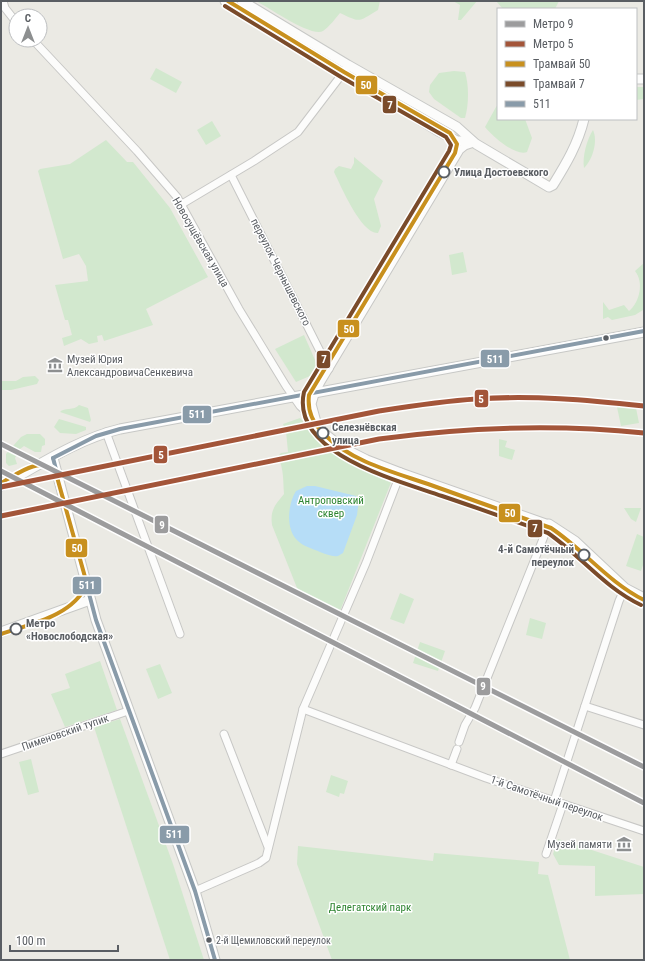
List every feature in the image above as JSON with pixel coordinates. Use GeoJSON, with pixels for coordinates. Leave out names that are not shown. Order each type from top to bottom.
{"type":"FeatureCollection","features":[{"type":"Feature","properties":{"kind":"main road"},"geometry":{"type":"LineString","coordinates":[[225,1],[346,69],[450,124],[473,142],[549,187],[553,186],[577,141],[584,120]]}},
{"type":"Feature","properties":{"kind":"main road"},"geometry":{"type":"LineString","coordinates":[[242,1],[346,69],[392,104],[460,146],[473,142]]}},
{"type":"Feature","properties":{"kind":"main road"},"geometry":{"type":"LineString","coordinates":[[1,486],[106,432],[641,332]]}},
{"type":"Feature","properties":{"kind":"main road"},"geometry":{"type":"LineString","coordinates":[[53,458],[90,600],[128,711],[195,891],[215,960]]}},
{"type":"Feature","properties":{"kind":"main road"},"geometry":{"type":"LineString","coordinates":[[549,524],[575,541],[625,588],[644,598]]}},
{"type":"Feature","properties":{"kind":"main road"},"geometry":{"type":"LineString","coordinates":[[1,632],[90,600]]}},
{"type":"Feature","properties":{"kind":"street"},"geometry":{"type":"LineString","coordinates":[[3,1],[8,12]]}},
{"type":"Feature","properties":{"kind":"street","name":"Новосущёвская улица"},"geometry":{"type":"LineString","coordinates":[[40,48],[137,151],[182,204],[239,309],[300,406],[317,422],[324,432],[343,447],[367,459],[549,524]]}},
{"type":"Feature","properties":{"kind":"street"},"geometry":{"type":"LineString","coordinates":[[182,204],[231,175],[298,132],[346,69]]}},
{"type":"Feature","properties":{"kind":"street"},"geometry":{"type":"LineString","coordinates":[[317,422],[312,407],[315,394],[460,146],[450,124]]}},
{"type":"Feature","properties":{"kind":"street","name":"переулок Чернышевского"},"geometry":{"type":"LineString","coordinates":[[231,175],[329,369]]}},
{"type":"Feature","properties":{"kind":"street"},"geometry":{"type":"LineString","coordinates":[[106,432],[180,634]]}},
{"type":"Feature","properties":{"kind":"street"},"geometry":{"type":"LineString","coordinates":[[195,891],[263,861],[266,857],[307,711],[401,472]]}},
{"type":"Feature","properties":{"kind":"street"},"geometry":{"type":"LineString","coordinates":[[451,765],[465,725],[477,702],[549,524]]}},
{"type":"Feature","properties":{"kind":"street"},"geometry":{"type":"LineString","coordinates":[[554,801],[619,601],[625,588]]}},
{"type":"Feature","properties":{"kind":"street"},"geometry":{"type":"LineString","coordinates":[[585,706],[644,725]]}},
{"type":"Feature","properties":{"kind":"street","name":"Пименовский тупик"},"geometry":{"type":"LineString","coordinates":[[1,754],[128,711]]}},
{"type":"Feature","properties":{"kind":"street","name":"1-й Самотёчный переулок"},"geometry":{"type":"LineString","coordinates":[[307,711],[451,765],[644,831]]}},
{"type":"Feature","properties":{"kind":"street"},"geometry":{"type":"LineString","coordinates":[[224,734],[268,847]]}},
{"type":"Feature","properties":{"kind":"street"},"geometry":{"type":"LineString","coordinates":[[546,854],[563,804]]}},
{"type":"Feature","properties":{"kind":"green space"},"geometry":{"type":"Polygon","coordinates":[[[256,1],[380,1],[378,10],[363,19],[356,20],[340,13],[323,31],[317,32],[290,21],[256,1]]]}},
{"type":"Feature","properties":{"kind":"green space"},"geometry":{"type":"Polygon","coordinates":[[[453,1],[477,1],[461,20],[458,20],[460,5],[453,1]]]}},
{"type":"Feature","properties":{"kind":"green space"},"geometry":{"type":"Polygon","coordinates":[[[496,1],[559,1],[556,8],[502,8],[496,1]]]}},
{"type":"Feature","properties":{"kind":"green space"},"geometry":{"type":"Polygon","coordinates":[[[156,68],[182,82],[176,93],[150,79],[156,68]]]}},
{"type":"Feature","properties":{"kind":"green space"},"geometry":{"type":"Polygon","coordinates":[[[454,71],[465,72],[468,89],[468,101],[465,118],[461,118],[434,99],[429,92],[430,85],[439,73],[454,71]]]}},
{"type":"Feature","properties":{"kind":"green space"},"geometry":{"type":"Polygon","coordinates":[[[637,87],[644,87],[644,99],[637,100],[637,87]]]}},
{"type":"Feature","properties":{"kind":"green space"},"geometry":{"type":"Polygon","coordinates":[[[497,106],[497,120],[525,120],[532,138],[527,152],[522,153],[504,145],[485,127],[497,106]]]}},
{"type":"Feature","properties":{"kind":"green space"},"geometry":{"type":"Polygon","coordinates":[[[212,121],[221,136],[206,145],[197,130],[212,121]]]}},
{"type":"Feature","properties":{"kind":"green space"},"geometry":{"type":"Polygon","coordinates":[[[593,130],[595,139],[594,150],[590,160],[584,168],[586,148],[593,130]]]}},
{"type":"Feature","properties":{"kind":"green space"},"geometry":{"type":"Polygon","coordinates":[[[106,140],[127,162],[133,162],[170,208],[208,277],[146,309],[153,325],[104,341],[102,335],[97,336],[98,342],[89,344],[81,339],[64,346],[62,338],[72,335],[68,320],[65,320],[55,285],[88,281],[86,266],[79,254],[63,259],[38,171],[40,169],[70,164],[106,140]]]}},
{"type":"Feature","properties":{"kind":"green space"},"geometry":{"type":"Polygon","coordinates":[[[354,157],[383,181],[374,199],[381,226],[378,233],[365,226],[358,218],[334,172],[339,166],[351,169],[354,163],[354,157]]]}},
{"type":"Feature","properties":{"kind":"green space"},"geometry":{"type":"Polygon","coordinates":[[[463,252],[467,272],[452,275],[449,255],[463,252]]]}},
{"type":"Feature","properties":{"kind":"green space"},"geometry":{"type":"Polygon","coordinates":[[[644,263],[643,310],[635,315],[612,320],[608,317],[603,319],[603,302],[609,310],[624,305],[629,311],[633,307],[640,292],[638,276],[635,271],[644,263]]]}},
{"type":"Feature","properties":{"kind":"green space"},"geometry":{"type":"Polygon","coordinates":[[[304,335],[319,369],[317,373],[296,382],[275,349],[304,335]]]}},
{"type":"Feature","properties":{"kind":"green space"},"geometry":{"type":"Polygon","coordinates":[[[35,376],[39,380],[37,384],[11,390],[1,390],[1,381],[16,381],[23,377],[35,376]]]}},
{"type":"Feature","properties":{"kind":"green space"},"geometry":{"type":"Polygon","coordinates":[[[635,403],[639,423],[621,426],[617,407],[635,403]]]}},
{"type":"Feature","properties":{"kind":"green space"},"geometry":{"type":"Polygon","coordinates":[[[79,405],[88,408],[91,420],[90,422],[60,412],[77,407],[79,405]]]}},
{"type":"Feature","properties":{"kind":"green space","name":"Антроповский сквер"},"geometry":{"type":"Polygon","coordinates":[[[300,418],[321,440],[341,456],[352,463],[392,480],[340,611],[301,598],[272,525],[274,508],[284,494],[282,470],[278,456],[281,453],[288,452],[286,431],[283,424],[300,418]]]}},
{"type":"Feature","properties":{"kind":"green space"},"geometry":{"type":"Polygon","coordinates":[[[59,419],[86,427],[86,430],[76,434],[60,433],[54,427],[59,419]]]}},
{"type":"Feature","properties":{"kind":"green space"},"geometry":{"type":"Polygon","coordinates":[[[27,434],[40,434],[45,439],[45,445],[42,446],[41,452],[35,452],[24,446],[20,449],[15,458],[17,464],[9,466],[6,463],[6,454],[21,437],[27,434]]]}},
{"type":"Feature","properties":{"kind":"green space"},"geometry":{"type":"Polygon","coordinates":[[[499,439],[507,441],[505,447],[515,450],[512,460],[499,456],[499,439]]]}},
{"type":"Feature","properties":{"kind":"green space"},"geometry":{"type":"Polygon","coordinates":[[[624,508],[641,508],[636,522],[631,519],[624,508]]]}},
{"type":"Feature","properties":{"kind":"green space"},"geometry":{"type":"Polygon","coordinates":[[[637,534],[644,537],[644,562],[641,571],[626,566],[637,534]]]}},
{"type":"Feature","properties":{"kind":"green space"},"geometry":{"type":"Polygon","coordinates":[[[400,593],[414,599],[404,624],[390,619],[400,593]]]}},
{"type":"Feature","properties":{"kind":"green space"},"geometry":{"type":"Polygon","coordinates":[[[530,618],[546,623],[542,639],[526,635],[530,618]]]}},
{"type":"Feature","properties":{"kind":"green space"},"geometry":{"type":"Polygon","coordinates":[[[420,642],[445,651],[438,671],[413,663],[420,642]]]}},
{"type":"Feature","properties":{"kind":"green space"},"geometry":{"type":"Polygon","coordinates":[[[100,661],[117,710],[65,727],[51,694],[70,688],[65,674],[100,661]]]}},
{"type":"Feature","properties":{"kind":"green space"},"geometry":{"type":"Polygon","coordinates":[[[160,664],[172,693],[158,699],[146,669],[160,664]]]}},
{"type":"Feature","properties":{"kind":"green space"},"geometry":{"type":"Polygon","coordinates":[[[120,719],[173,864],[204,960],[170,960],[94,727],[120,719]]]}},
{"type":"Feature","properties":{"kind":"green space"},"geometry":{"type":"Polygon","coordinates":[[[31,759],[39,792],[28,795],[19,762],[31,759]]]}},
{"type":"Feature","properties":{"kind":"green space"},"geometry":{"type":"Polygon","coordinates":[[[331,775],[348,781],[344,794],[340,793],[339,797],[326,792],[331,775]]]}},
{"type":"Feature","properties":{"kind":"green space"},"geometry":{"type":"Polygon","coordinates":[[[558,839],[644,867],[644,894],[595,896],[595,866],[559,865],[553,854],[558,839]]]}},
{"type":"Feature","properties":{"kind":"green space","name":"Делегатский парк"},"geometry":{"type":"Polygon","coordinates":[[[298,846],[433,861],[434,853],[539,862],[538,874],[548,875],[570,960],[332,960],[297,864],[298,846]]]}},
{"type":"Feature","properties":{"kind":"water"},"geometry":{"type":"Polygon","coordinates":[[[307,486],[315,486],[356,496],[359,499],[357,515],[343,553],[338,556],[311,549],[298,541],[291,530],[289,516],[293,496],[296,491],[307,486]]]}},
{"type":"Feature","properties":{"kind":"metro line","name":"5"},"geometry":{"type":"LineString","coordinates":[[1,487],[379,411],[427,404],[476,399],[539,398],[644,406]]}},
{"type":"Feature","properties":{"kind":"metro line","name":"5"},"geometry":{"type":"LineString","coordinates":[[1,516],[379,439],[478,429],[512,428],[578,428],[644,433]]}},
{"type":"Feature","properties":{"kind":"metro line","name":"9"},"geometry":{"type":"LineString","coordinates":[[1,444],[644,767]]}},
{"type":"Feature","properties":{"kind":"metro line","name":"9"},"geometry":{"type":"LineString","coordinates":[[1,471],[644,803]]}},
{"type":"Feature","properties":{"kind":"tram line","name":"50"},"geometry":{"type":"LineString","coordinates":[[228,1],[344,72],[450,133],[457,144],[455,153],[309,395],[309,407],[314,422],[325,435],[336,444],[360,459],[551,528],[607,575],[631,593],[644,600]]}},
{"type":"Feature","properties":{"kind":"tram line","name":"7"},"geometry":{"type":"LineString","coordinates":[[225,6],[341,77],[446,137],[451,145],[449,151],[304,392],[304,414],[314,432],[330,448],[352,462],[376,473],[548,533],[604,581],[628,598],[641,605]]}},
{"type":"Feature","properties":{"kind":"tram line","name":"50"},"geometry":{"type":"LineString","coordinates":[[1,483],[34,466],[48,466],[55,470],[87,584],[81,595],[62,611],[38,622],[1,634]]}},
{"type":"Feature","properties":{"kind":"transit line","name":"511"},"geometry":{"type":"LineString","coordinates":[[53,458],[96,436],[120,429],[644,331]]}},
{"type":"Feature","properties":{"kind":"transit line","name":"511"},"geometry":{"type":"LineString","coordinates":[[53,458],[96,620],[195,891],[215,960]]}},
{"type":"Feature","properties":{"kind":"place","name":"Улица Достоевского"},"geometry":{"type":"Point","coordinates":[444,172]}},
{"type":"Feature","properties":{"kind":"place","name":"Музей Юрия АлександровичаСенкевича"},"geometry":{"type":"Point","coordinates":[55,365]}},
{"type":"Feature","properties":{"kind":"place","name":"Селезнёвская улица"},"geometry":{"type":"Point","coordinates":[323,433]}},
{"type":"Feature","properties":{"kind":"place","name":"4-й Самотёчный переулок"},"geometry":{"type":"Point","coordinates":[584,555]}},
{"type":"Feature","properties":{"kind":"place","name":"Метро «Новослободская»"},"geometry":{"type":"Point","coordinates":[16,629]}},
{"type":"Feature","properties":{"kind":"place","name":"Музей памяти"},"geometry":{"type":"Point","coordinates":[624,844]}},
{"type":"Feature","properties":{"kind":"place","name":"2-й Щемиловский переулок"},"geometry":{"type":"Point","coordinates":[209,940]}}]}
